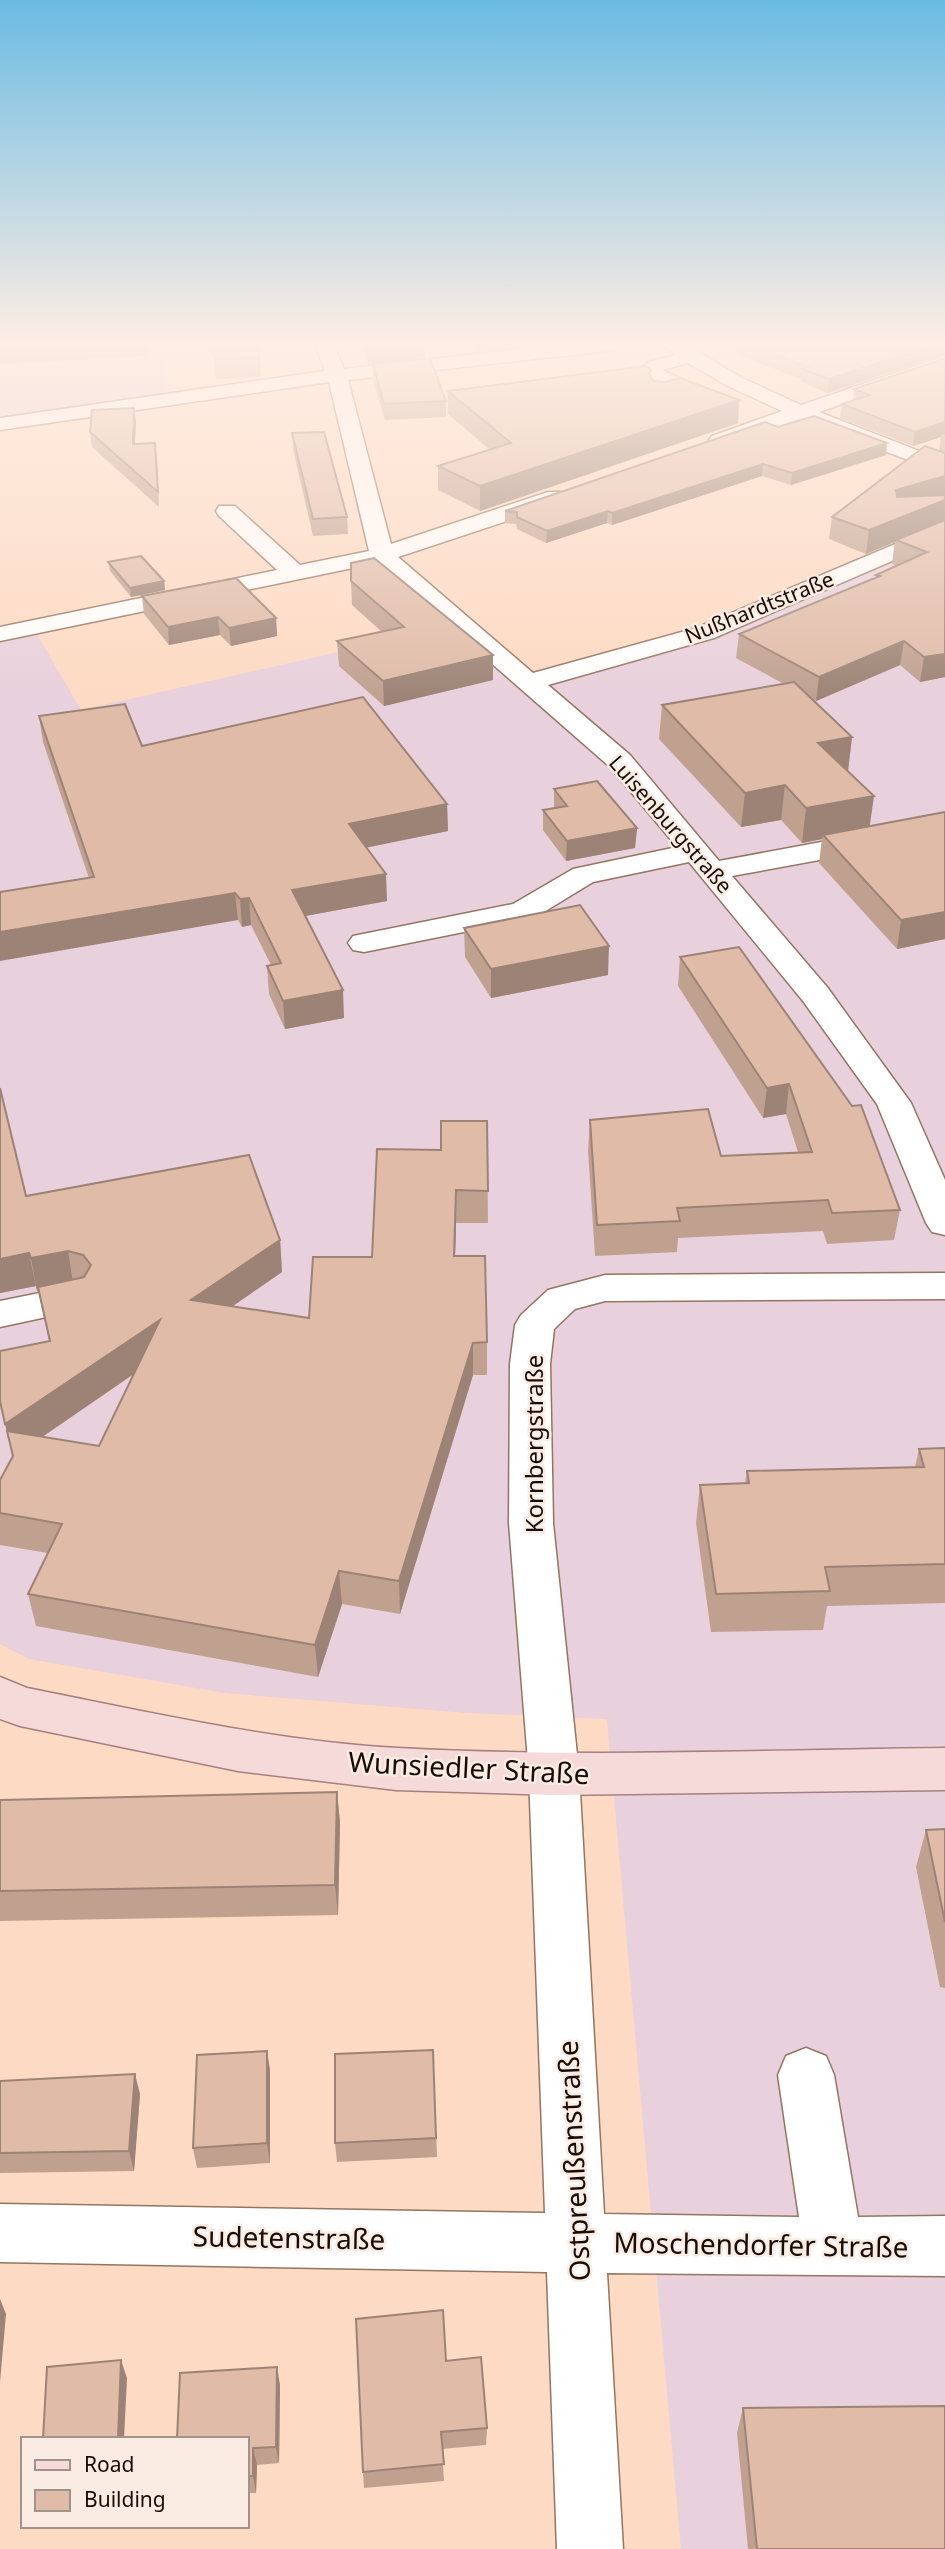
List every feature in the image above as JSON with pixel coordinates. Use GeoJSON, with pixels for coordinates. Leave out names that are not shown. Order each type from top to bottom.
{"type":"FeatureCollection","features":[{"type":"Feature","properties":{"kind":"main road","name":"Wunsiedler Straße"},"geometry":{"type":"LineString","coordinates":[[7,1708],[238,1750],[396,1769],[554,1774],[945,1769]]}},
{"type":"Feature","properties":{"kind":"street"},"geometry":{"type":"LineString","coordinates":[[359,463],[382,555]]}},
{"type":"Feature","properties":{"kind":"street"},"geometry":{"type":"LineString","coordinates":[[0,634],[382,555],[571,491]]}},
{"type":"Feature","properties":{"kind":"street"},"geometry":{"type":"LineString","coordinates":[[226,511],[295,573]]}},
{"type":"Feature","properties":{"kind":"street","name":"Nußhardtstraße"},"geometry":{"type":"LineString","coordinates":[[529,682],[705,634],[945,530]]}},
{"type":"Feature","properties":{"kind":"street","name":"Luisenburgstraße"},"geometry":{"type":"LineString","coordinates":[[382,555],[620,761],[815,994],[894,1103],[945,1223]]}},
{"type":"Feature","properties":{"kind":"street"},"geometry":{"type":"LineString","coordinates":[[364,943],[523,911],[584,875],[704,862],[945,828]]}},
{"type":"Feature","properties":{"kind":"street","name":"Kornbergstraße"},"geometry":{"type":"LineString","coordinates":[[554,1774],[531,1523],[530,1364],[535,1325],[562,1299],[605,1288],[945,1286]]}},
{"type":"Feature","properties":{"kind":"street"},"geometry":{"type":"LineString","coordinates":[[0,1314],[74,1299]]}},
{"type":"Feature","properties":{"kind":"street","name":"Ostpreußenstraße"},"geometry":{"type":"LineString","coordinates":[[554,1774],[590,2549]]}},
{"type":"Feature","properties":{"kind":"street"},"geometry":{"type":"LineString","coordinates":[[806,2075],[834,2247]]}},
{"type":"Feature","properties":{"kind":"street","name":"Sudetenstraße"},"geometry":{"type":"LineString","coordinates":[[0,2233],[577,2242]]}},
{"type":"Feature","properties":{"kind":"street","name":"Moschendorfer Straße"},"geometry":{"type":"LineString","coordinates":[[577,2242],[834,2247],[945,2246]]}},
{"type":"Feature","properties":{"kind":"shaded area"},"geometry":{"type":"Polygon","coordinates":[[[945,538],[945,2549],[681,2549],[607,1719],[467,1713],[225,1693],[29,1659],[0,1644],[0,634],[33,627],[81,710],[458,625],[525,683],[742,622],[945,538]]]}},
{"type":"Feature","properties":{"kind":"building"},"geometry":{"type":"Polygon","coordinates":[[[125,463],[156,463],[158,492],[125,463]]]}},
{"type":"Feature","properties":{"kind":"building"},"geometry":{"type":"Polygon","coordinates":[[[299,463],[332,463],[347,517],[313,519],[299,463]]]}},
{"type":"Feature","properties":{"kind":"building"},"geometry":{"type":"Polygon","coordinates":[[[448,463],[549,463],[480,486],[438,466],[448,463]]]}},
{"type":"Feature","properties":{"kind":"building"},"geometry":{"type":"Polygon","coordinates":[[[645,463],[824,463],[792,473],[763,464],[547,531],[517,517],[517,512],[505,511],[645,463]]]}},
{"type":"Feature","properties":{"kind":"building"},"geometry":{"type":"Polygon","coordinates":[[[903,463],[945,463],[945,476],[896,490],[897,497],[945,495],[945,500],[869,530],[832,517],[903,463]]]}},
{"type":"Feature","properties":{"kind":"building"},"geometry":{"type":"Polygon","coordinates":[[[945,520],[945,654],[924,657],[904,641],[819,677],[739,634],[880,576],[876,575],[927,552],[896,540],[945,520]]]}},
{"type":"Feature","properties":{"kind":"building"},"geometry":{"type":"Polygon","coordinates":[[[141,556],[164,581],[130,588],[108,562],[141,556]]]}},
{"type":"Feature","properties":{"kind":"building"},"geometry":{"type":"Polygon","coordinates":[[[374,558],[493,655],[383,681],[337,641],[404,627],[351,581],[351,563],[374,558]]]}},
{"type":"Feature","properties":{"kind":"building"},"geometry":{"type":"Polygon","coordinates":[[[236,578],[276,618],[229,628],[218,617],[168,627],[142,596],[236,578]]]}},
{"type":"Feature","properties":{"kind":"building"},"geometry":{"type":"Polygon","coordinates":[[[794,682],[852,737],[818,743],[874,796],[806,808],[785,785],[745,793],[662,705],[794,682]]]}},
{"type":"Feature","properties":{"kind":"building"},"geometry":{"type":"Polygon","coordinates":[[[363,697],[447,804],[349,824],[386,874],[292,890],[343,990],[283,1001],[267,966],[281,963],[249,898],[240,899],[235,893],[0,932],[0,892],[94,877],[39,716],[125,704],[142,746],[363,697]]]}},
{"type":"Feature","properties":{"kind":"building"},"geometry":{"type":"Polygon","coordinates":[[[597,781],[637,828],[567,841],[543,810],[567,806],[554,789],[597,781]]]}},
{"type":"Feature","properties":{"kind":"building"},"geometry":{"type":"Polygon","coordinates":[[[945,812],[945,912],[901,920],[823,835],[945,812]]]}},
{"type":"Feature","properties":{"kind":"building"},"geometry":{"type":"Polygon","coordinates":[[[580,905],[609,946],[491,969],[464,928],[580,905]]]}},
{"type":"Feature","properties":{"kind":"building"},"geometry":{"type":"Polygon","coordinates":[[[739,947],[852,1106],[861,1105],[900,1210],[832,1213],[828,1200],[677,1208],[680,1221],[597,1225],[590,1120],[708,1109],[721,1156],[812,1152],[789,1084],[767,1088],[680,957],[739,947]]]}},
{"type":"Feature","properties":{"kind":"building"},"geometry":{"type":"Polygon","coordinates":[[[0,1088],[26,1196],[249,1155],[280,1240],[191,1300],[309,1318],[313,1257],[372,1257],[377,1149],[441,1150],[441,1121],[487,1121],[488,1191],[456,1190],[454,1256],[485,1256],[487,1342],[473,1343],[399,1581],[339,1571],[315,1645],[28,1594],[62,1524],[0,1513],[0,1480],[13,1456],[7,1431],[99,1446],[160,1320],[5,1424],[0,1401],[0,1351],[50,1341],[38,1287],[84,1277],[91,1265],[83,1255],[68,1251],[31,1258],[29,1253],[0,1259],[0,1088]]]}},
{"type":"Feature","properties":{"kind":"building"},"geometry":{"type":"Polygon","coordinates":[[[945,1448],[945,1564],[825,1567],[830,1591],[716,1594],[700,1485],[749,1483],[747,1471],[924,1467],[919,1449],[945,1448]]]}},
{"type":"Feature","properties":{"kind":"building"},"geometry":{"type":"Polygon","coordinates":[[[337,1792],[335,1885],[0,1891],[0,1800],[337,1792]]]}},
{"type":"Feature","properties":{"kind":"building"},"geometry":{"type":"Polygon","coordinates":[[[945,1829],[945,1922],[926,1830],[945,1829]]]}},
{"type":"Feature","properties":{"kind":"building"},"geometry":{"type":"Polygon","coordinates":[[[433,2050],[436,2138],[335,2143],[335,2054],[433,2050]]]}},
{"type":"Feature","properties":{"kind":"building"},"geometry":{"type":"Polygon","coordinates":[[[267,2051],[267,2143],[193,2148],[197,2055],[267,2051]]]}},
{"type":"Feature","properties":{"kind":"building"},"geometry":{"type":"Polygon","coordinates":[[[135,2074],[129,2151],[0,2153],[0,2081],[135,2074]]]}},
{"type":"Feature","properties":{"kind":"building"},"geometry":{"type":"Polygon","coordinates":[[[443,2310],[446,2361],[481,2357],[487,2428],[441,2432],[444,2464],[363,2472],[356,2319],[443,2310]]]}},
{"type":"Feature","properties":{"kind":"building"},"geometry":{"type":"Polygon","coordinates":[[[121,2360],[118,2437],[43,2437],[47,2367],[121,2360]]]}},
{"type":"Feature","properties":{"kind":"building"},"geometry":{"type":"Polygon","coordinates":[[[277,2367],[276,2447],[253,2448],[253,2476],[248,2476],[248,2437],[177,2437],[180,2373],[277,2367]]]}},
{"type":"Feature","properties":{"kind":"building"},"geometry":{"type":"Polygon","coordinates":[[[945,2406],[945,2549],[757,2549],[743,2408],[945,2406]]]}}]}
